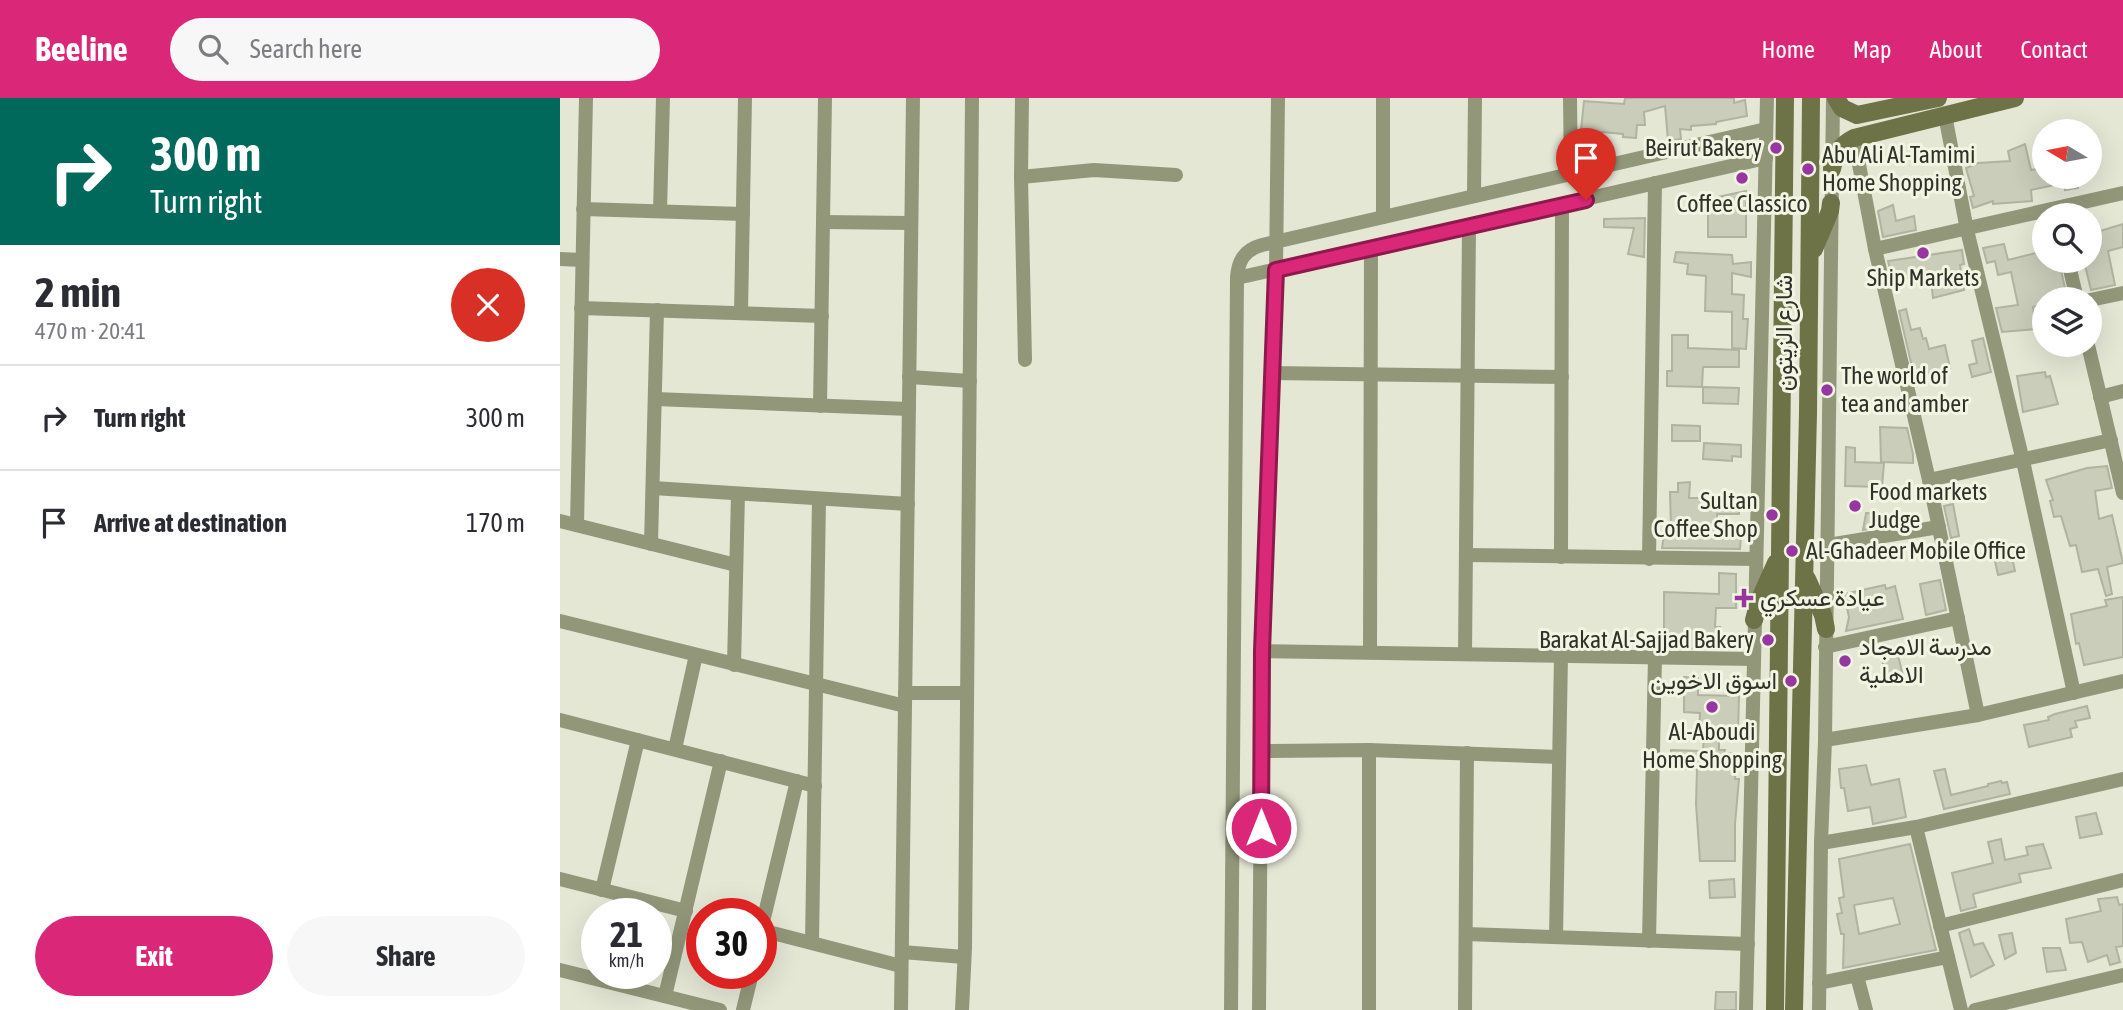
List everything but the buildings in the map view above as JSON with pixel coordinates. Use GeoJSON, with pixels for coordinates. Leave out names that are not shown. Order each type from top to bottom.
{"type":"FeatureCollection","features":[{"type":"Feature","properties":{"kind":"main road","name":"شارع الزيتون"},"geometry":{"type":"LineString","coordinates":[[1780,538],[1785,98]]}},
{"type":"Feature","properties":{"kind":"main road","name":"شارع الزيتون"},"geometry":{"type":"LineString","coordinates":[[1794,1010],[1808,413],[1811,98]]}},
{"type":"Feature","properties":{"kind":"main road"},"geometry":{"type":"LineString","coordinates":[[1834,98],[1842,108],[1857,115],[1936,98]]}},
{"type":"Feature","properties":{"kind":"main road"},"geometry":{"type":"LineString","coordinates":[[1832,169],[1838,151],[1854,138],[2015,98]]}},
{"type":"Feature","properties":{"kind":"main road"},"geometry":{"type":"LineString","coordinates":[[1871,113],[1858,123],[1860,130],[1872,132]]}},
{"type":"Feature","properties":{"kind":"main road"},"geometry":{"type":"LineString","coordinates":[[1809,269],[1831,202]]}},
{"type":"Feature","properties":{"kind":"main road"},"geometry":{"type":"LineString","coordinates":[[1765,244],[1783,244]]}},
{"type":"Feature","properties":{"kind":"main road"},"geometry":{"type":"LineString","coordinates":[[1782,411],[1786,416],[1798,420],[1808,413]]}},
{"type":"Feature","properties":{"kind":"main road"},"geometry":{"type":"LineString","coordinates":[[1781,463],[1785,458],[1796,455],[1806,461]]}},
{"type":"Feature","properties":{"kind":"main road"},"geometry":{"type":"LineString","coordinates":[[1754,620],[1759,601],[1776,564],[1780,538]]}},
{"type":"Feature","properties":{"kind":"main road"},"geometry":{"type":"LineString","coordinates":[[1775,1010],[1780,538]]}},
{"type":"Feature","properties":{"kind":"main road"},"geometry":{"type":"LineString","coordinates":[[1805,569],[1826,628]]}},
{"type":"Feature","properties":{"kind":"street"},"geometry":{"type":"LineString","coordinates":[[577,525],[586,98]]}},
{"type":"Feature","properties":{"kind":"street"},"geometry":{"type":"LineString","coordinates":[[660,211],[663,98]]}},
{"type":"Feature","properties":{"kind":"street"},"geometry":{"type":"LineString","coordinates":[[741,313],[745,98]]}},
{"type":"Feature","properties":{"kind":"street"},"geometry":{"type":"LineString","coordinates":[[820,406],[825,98]]}},
{"type":"Feature","properties":{"kind":"street"},"geometry":{"type":"LineString","coordinates":[[901,1010],[913,98]]}},
{"type":"Feature","properties":{"kind":"street"},"geometry":{"type":"LineString","coordinates":[[962,1010],[972,98]]}},
{"type":"Feature","properties":{"kind":"street"},"geometry":{"type":"LineString","coordinates":[[1022,98],[1025,360]]}},
{"type":"Feature","properties":{"kind":"street"},"geometry":{"type":"LineString","coordinates":[[1259,1010],[1262,651],[1276,270],[1278,98]]}},
{"type":"Feature","properties":{"kind":"street"},"geometry":{"type":"LineString","coordinates":[[1383,98],[1383,217]]}},
{"type":"Feature","properties":{"kind":"street"},"geometry":{"type":"LineString","coordinates":[[1474,196],[1475,98]]}},
{"type":"Feature","properties":{"kind":"street"},"geometry":{"type":"LineString","coordinates":[[1570,98],[1571,174]]}},
{"type":"Feature","properties":{"kind":"street"},"geometry":{"type":"LineString","coordinates":[[1746,1010],[1767,98]]}},
{"type":"Feature","properties":{"kind":"street"},"geometry":{"type":"LineString","coordinates":[[1819,1010],[1834,98]]}},
{"type":"Feature","properties":{"kind":"street"},"geometry":{"type":"LineString","coordinates":[[1945,115],[1967,230],[2023,461],[2074,693]]}},
{"type":"Feature","properties":{"kind":"street"},"geometry":{"type":"LineString","coordinates":[[1231,1010],[1237,278],[1242,257],[1253,248],[1276,242],[1766,129]]}},
{"type":"Feature","properties":{"kind":"street"},"geometry":{"type":"LineString","coordinates":[[1854,138],[1875,249],[1929,480],[1978,715]]}},
{"type":"Feature","properties":{"kind":"street"},"geometry":{"type":"LineString","coordinates":[[1237,278],[1766,158]]}},
{"type":"Feature","properties":{"kind":"street"},"geometry":{"type":"LineString","coordinates":[[1021,177],[1094,170],[1175,175]]}},
{"type":"Feature","properties":{"kind":"street"},"geometry":{"type":"LineString","coordinates":[[1649,559],[1655,183]]}},
{"type":"Feature","properties":{"kind":"street"},"geometry":{"type":"LineString","coordinates":[[2088,203],[2123,193]]}},
{"type":"Feature","properties":{"kind":"street"},"geometry":{"type":"LineString","coordinates":[[1561,557],[1563,205]]}},
{"type":"Feature","properties":{"kind":"street"},"geometry":{"type":"LineString","coordinates":[[583,209],[743,214]]}},
{"type":"Feature","properties":{"kind":"street"},"geometry":{"type":"LineString","coordinates":[[1875,249],[2032,217]]}},
{"type":"Feature","properties":{"kind":"street"},"geometry":{"type":"LineString","coordinates":[[823,222],[911,223]]}},
{"type":"Feature","properties":{"kind":"street"},"geometry":{"type":"LineString","coordinates":[[1465,654],[1469,226]]}},
{"type":"Feature","properties":{"kind":"street"},"geometry":{"type":"LineString","coordinates":[[1370,652],[1371,248]]}},
{"type":"Feature","properties":{"kind":"street"},"geometry":{"type":"LineString","coordinates":[[560,259],[582,260]]}},
{"type":"Feature","properties":{"kind":"street"},"geometry":{"type":"LineString","coordinates":[[2102,297],[2123,293]]}},
{"type":"Feature","properties":{"kind":"street"},"geometry":{"type":"LineString","coordinates":[[581,308],[821,316]]}},
{"type":"Feature","properties":{"kind":"street"},"geometry":{"type":"LineString","coordinates":[[651,544],[657,310]]}},
{"type":"Feature","properties":{"kind":"street"},"geometry":{"type":"LineString","coordinates":[[2091,357],[2123,489]]}},
{"type":"Feature","properties":{"kind":"street"},"geometry":{"type":"LineString","coordinates":[[1271,373],[1562,377]]}},
{"type":"Feature","properties":{"kind":"street"},"geometry":{"type":"LineString","coordinates":[[909,377],[970,381]]}},
{"type":"Feature","properties":{"kind":"street"},"geometry":{"type":"LineString","coordinates":[[2100,397],[2123,391]]}},
{"type":"Feature","properties":{"kind":"street"},"geometry":{"type":"LineString","coordinates":[[655,399],[909,409]]}},
{"type":"Feature","properties":{"kind":"street"},"geometry":{"type":"LineString","coordinates":[[1929,480],[2111,440]]}},
{"type":"Feature","properties":{"kind":"street"},"geometry":{"type":"LineString","coordinates":[[653,488],[908,504]]}},
{"type":"Feature","properties":{"kind":"street"},"geometry":{"type":"LineString","coordinates":[[734,665],[738,494]]}},
{"type":"Feature","properties":{"kind":"street"},"geometry":{"type":"LineString","coordinates":[[812,943],[819,499]]}},
{"type":"Feature","properties":{"kind":"street"},"geometry":{"type":"LineString","coordinates":[[560,521],[736,565]]}},
{"type":"Feature","properties":{"kind":"street"},"geometry":{"type":"LineString","coordinates":[[1828,545],[1939,527]]}},
{"type":"Feature","properties":{"kind":"street"},"geometry":{"type":"LineString","coordinates":[[1466,555],[1756,559]]}},
{"type":"Feature","properties":{"kind":"street"},"geometry":{"type":"LineString","coordinates":[[1825,647],[1958,618]]}},
{"type":"Feature","properties":{"kind":"street"},"geometry":{"type":"LineString","coordinates":[[560,621],[816,685],[905,700],[967,693]]}},
{"type":"Feature","properties":{"kind":"street"},"geometry":{"type":"LineString","coordinates":[[1262,651],[1753,659]]}},
{"type":"Feature","properties":{"kind":"street"},"geometry":{"type":"LineString","coordinates":[[675,749],[696,656]]}},
{"type":"Feature","properties":{"kind":"street"},"geometry":{"type":"LineString","coordinates":[[1556,937],[1561,656]]}},
{"type":"Feature","properties":{"kind":"street"},"geometry":{"type":"LineString","coordinates":[[1649,941],[1655,657]]}},
{"type":"Feature","properties":{"kind":"street"},"geometry":{"type":"LineString","coordinates":[[1825,740],[1978,715],[2123,681]]}},
{"type":"Feature","properties":{"kind":"street"},"geometry":{"type":"LineString","coordinates":[[560,720],[815,786]]}},
{"type":"Feature","properties":{"kind":"street"},"geometry":{"type":"LineString","coordinates":[[602,890],[638,740]]}},
{"type":"Feature","properties":{"kind":"street"},"geometry":{"type":"LineString","coordinates":[[1261,751],[1369,750],[1559,757]]}},
{"type":"Feature","properties":{"kind":"street"},"geometry":{"type":"LineString","coordinates":[[1369,750],[1369,1010]]}},
{"type":"Feature","properties":{"kind":"street"},"geometry":{"type":"LineString","coordinates":[[1465,1010],[1467,753]]}},
{"type":"Feature","properties":{"kind":"street"},"geometry":{"type":"LineString","coordinates":[[689,898],[721,761]]}},
{"type":"Feature","properties":{"kind":"street"},"geometry":{"type":"LineString","coordinates":[[1821,843],[1916,827],[2123,779]]}},
{"type":"Feature","properties":{"kind":"street"},"geometry":{"type":"LineString","coordinates":[[769,898],[797,781]]}},
{"type":"Feature","properties":{"kind":"street"},"geometry":{"type":"LineString","coordinates":[[1916,827],[1961,1010]]}},
{"type":"Feature","properties":{"kind":"street"},"geometry":{"type":"LineString","coordinates":[[560,879],[686,911],[665,996]]}},
{"type":"Feature","properties":{"kind":"street"},"geometry":{"type":"LineString","coordinates":[[1940,926],[2123,880]]}},
{"type":"Feature","properties":{"kind":"street"},"geometry":{"type":"LineString","coordinates":[[1466,933],[1748,944]]}},
{"type":"Feature","properties":{"kind":"street"},"geometry":{"type":"LineString","coordinates":[[777,934],[902,959],[964,957]]}},
{"type":"Feature","properties":{"kind":"street"},"geometry":{"type":"LineString","coordinates":[[1819,983],[1948,957]]}},
{"type":"Feature","properties":{"kind":"street"},"geometry":{"type":"LineString","coordinates":[[560,970],[720,1010]]}},
{"type":"Feature","properties":{"kind":"street"},"geometry":{"type":"LineString","coordinates":[[1975,1010],[2123,975]]}},
{"type":"Feature","properties":{"kind":"street"},"geometry":{"type":"LineString","coordinates":[[1857,976],[1866,1010]]}},
{"type":"Feature","properties":{"kind":"street"},"geometry":{"type":"LineString","coordinates":[[743,1010],[748,989]]}},
{"type":"Feature","properties":{"kind":"place","name":"Beirut Bakery"},"geometry":{"type":"Point","coordinates":[1776,148]}},
{"type":"Feature","properties":{"kind":"place","name":"Abu Ali Al-Tamimi Home Shopping"},"geometry":{"type":"Point","coordinates":[1808,169]}},
{"type":"Feature","properties":{"kind":"place","name":"Coffee Classico"},"geometry":{"type":"Point","coordinates":[1742,178]}},
{"type":"Feature","properties":{"kind":"place","name":"Ship Markets"},"geometry":{"type":"Point","coordinates":[1923,253]}},
{"type":"Feature","properties":{"kind":"place","name":"The world of tea and amber"},"geometry":{"type":"Point","coordinates":[1827,390]}},
{"type":"Feature","properties":{"kind":"place","name":"Food markets Judge"},"geometry":{"type":"Point","coordinates":[1855,506]}},
{"type":"Feature","properties":{"kind":"place","name":"Sultan Coffee Shop"},"geometry":{"type":"Point","coordinates":[1772,515]}},
{"type":"Feature","properties":{"kind":"place","name":"Al-Ghadeer Mobile Office"},"geometry":{"type":"Point","coordinates":[1792,551]}},
{"type":"Feature","properties":{"kind":"place","name":"عيادة عسكري"},"geometry":{"type":"Point","coordinates":[1744,598]}},
{"type":"Feature","properties":{"kind":"place","name":"Barakat Al-Sajjad Bakery"},"geometry":{"type":"Point","coordinates":[1768,640]}},
{"type":"Feature","properties":{"kind":"place","name":"مدرسة الامجاد الاهلية"},"geometry":{"type":"Point","coordinates":[1845,661]}},
{"type":"Feature","properties":{"kind":"place","name":"اسوق الاخوين"},"geometry":{"type":"Point","coordinates":[1791,681]}},
{"type":"Feature","properties":{"kind":"place","name":"Al-Aboudi Home Shopping"},"geometry":{"type":"Point","coordinates":[1712,707]}},
{"type":"Feature","properties":{"kind":"route"},"geometry":{"type":"LineString","coordinates":[[1261,828],[1262,651],[1276,270],[1586,200]]}}]}
